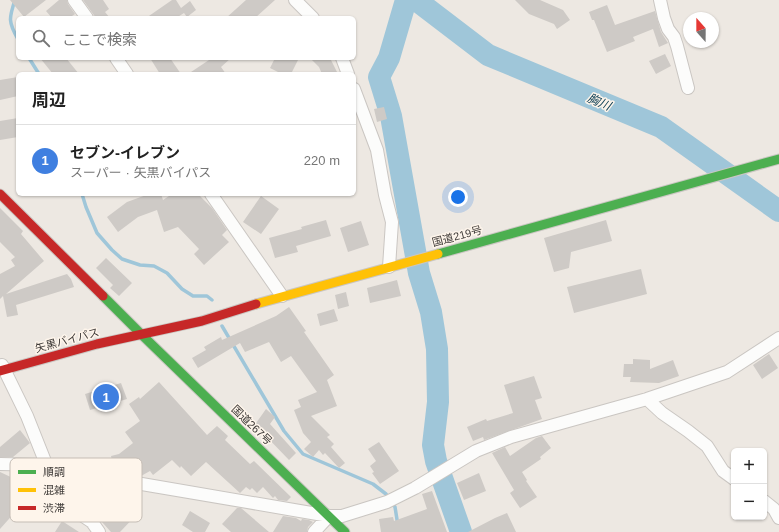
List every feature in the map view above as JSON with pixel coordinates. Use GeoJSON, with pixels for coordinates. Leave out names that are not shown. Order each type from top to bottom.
{"type":"FeatureCollection","features":[{"type":"Feature","properties":{"kind":"main road","name":"国道219号"},"geometry":{"type":"LineString","coordinates":[[142,335],[202,321],[282,296],[635,200],[779,159]]}},
{"type":"Feature","properties":{"kind":"main road","name":"国道267号"},"geometry":{"type":"LineString","coordinates":[[0,194],[142,335],[345,532]]}},
{"type":"Feature","properties":{"kind":"main road","name":"矢黒バイパス"},"geometry":{"type":"LineString","coordinates":[[1,368],[97,344],[142,335]]}},
{"type":"Feature","properties":{"kind":"street"},"geometry":{"type":"LineString","coordinates":[[74,0],[86,16]]}},
{"type":"Feature","properties":{"kind":"street"},"geometry":{"type":"LineString","coordinates":[[295,0],[311,16]]}},
{"type":"Feature","properties":{"kind":"street"},"geometry":{"type":"LineString","coordinates":[[660,0],[668,29],[674,37],[677,46],[688,88]]}},
{"type":"Feature","properties":{"kind":"street"},"geometry":{"type":"LineString","coordinates":[[117,60],[126,72]]}},
{"type":"Feature","properties":{"kind":"street"},"geometry":{"type":"LineString","coordinates":[[343,60],[347,72]]}},
{"type":"Feature","properties":{"kind":"street"},"geometry":{"type":"LineString","coordinates":[[356,94],[377,150],[385,195],[392,222],[389,266]]}},
{"type":"Feature","properties":{"kind":"street"},"geometry":{"type":"LineString","coordinates":[[212,196],[282,296]]}},
{"type":"Feature","properties":{"kind":"street"},"geometry":{"type":"LineString","coordinates":[[142,484],[249,501],[329,516],[342,516],[391,500],[415,488],[476,451],[511,437],[647,399],[727,372],[779,338]]}},
{"type":"Feature","properties":{"kind":"street"},"geometry":{"type":"LineString","coordinates":[[1,368],[27,416],[45,458]]}},
{"type":"Feature","properties":{"kind":"street"},"geometry":{"type":"LineString","coordinates":[[647,399],[662,413],[707,446],[723,471],[731,477]]}},
{"type":"Feature","properties":{"kind":"street"},"geometry":{"type":"LineString","coordinates":[[0,464],[10,464]]}},
{"type":"Feature","properties":{"kind":"street"},"geometry":{"type":"LineString","coordinates":[[767,503],[774,509],[779,518]]}},
{"type":"Feature","properties":{"kind":"street"},"geometry":{"type":"LineString","coordinates":[[314,532],[329,516]]}},
{"type":"Feature","properties":{"kind":"street"},"geometry":{"type":"LineString","coordinates":[[92,522],[99,532]]}},
{"type":"Feature","properties":{"kind":"building"},"geometry":{"type":"Polygon","coordinates":[[[10,0],[46,0],[25,16],[23,16],[10,0]]]}},
{"type":"Feature","properties":{"kind":"building"},"geometry":{"type":"Polygon","coordinates":[[[59,0],[67,0],[75,14],[72,16],[50,16],[46,11],[59,0]]]}},
{"type":"Feature","properties":{"kind":"building"},"geometry":{"type":"Polygon","coordinates":[[[83,0],[103,0],[109,9],[105,12],[108,16],[95,16],[83,0]]]}},
{"type":"Feature","properties":{"kind":"building"},"geometry":{"type":"Polygon","coordinates":[[[172,0],[176,0],[181,8],[190,1],[196,10],[188,16],[184,13],[179,16],[149,16],[172,0]]]}},
{"type":"Feature","properties":{"kind":"building"},"geometry":{"type":"Polygon","coordinates":[[[246,0],[275,0],[257,16],[228,16],[246,0]]]}},
{"type":"Feature","properties":{"kind":"building"},"geometry":{"type":"Polygon","coordinates":[[[515,0],[540,0],[563,10],[570,20],[557,29],[554,24],[529,14],[515,0]]]}},
{"type":"Feature","properties":{"kind":"building"},"geometry":{"type":"Polygon","coordinates":[[[607,5],[615,25],[655,11],[661,32],[668,43],[659,47],[653,29],[633,37],[635,41],[607,52],[594,20],[592,20],[589,12],[607,5]]]}},
{"type":"Feature","properties":{"kind":"building"},"geometry":{"type":"Polygon","coordinates":[[[665,54],[671,66],[656,74],[649,61],[665,54]]]}},
{"type":"Feature","properties":{"kind":"building"},"geometry":{"type":"Polygon","coordinates":[[[42,60],[68,60],[77,72],[51,72],[42,60]]]}},
{"type":"Feature","properties":{"kind":"building"},"geometry":{"type":"Polygon","coordinates":[[[151,60],[171,60],[180,72],[159,72],[151,60]]]}},
{"type":"Feature","properties":{"kind":"building"},"geometry":{"type":"Polygon","coordinates":[[[209,60],[229,60],[221,67],[225,72],[191,72],[209,60]]]}},
{"type":"Feature","properties":{"kind":"building"},"geometry":{"type":"Polygon","coordinates":[[[274,60],[298,60],[292,72],[278,72],[270,68],[274,60]]]}},
{"type":"Feature","properties":{"kind":"building"},"geometry":{"type":"Polygon","coordinates":[[[312,60],[331,60],[337,72],[321,72],[319,67],[312,60]]]}},
{"type":"Feature","properties":{"kind":"building"},"geometry":{"type":"Polygon","coordinates":[[[16,77],[16,96],[0,100],[0,80],[16,77]]]}},
{"type":"Feature","properties":{"kind":"building"},"geometry":{"type":"Polygon","coordinates":[[[384,107],[387,119],[377,122],[374,109],[384,107]]]}},
{"type":"Feature","properties":{"kind":"building"},"geometry":{"type":"Polygon","coordinates":[[[16,118],[16,137],[0,140],[0,121],[16,118]]]}},
{"type":"Feature","properties":{"kind":"building"},"geometry":{"type":"Polygon","coordinates":[[[144,196],[162,196],[163,200],[169,196],[200,196],[212,208],[227,230],[222,235],[229,242],[204,265],[194,254],[199,249],[178,227],[164,232],[157,210],[138,217],[118,232],[107,217],[127,202],[144,196]]]}},
{"type":"Feature","properties":{"kind":"building"},"geometry":{"type":"Polygon","coordinates":[[[261,196],[279,209],[261,234],[243,222],[261,196]]]}},
{"type":"Feature","properties":{"kind":"building"},"geometry":{"type":"Polygon","coordinates":[[[0,208],[23,231],[21,234],[44,261],[6,294],[67,274],[74,287],[16,305],[18,315],[7,317],[3,296],[0,299],[0,274],[15,266],[11,260],[15,257],[0,242],[0,208]]]}},
{"type":"Feature","properties":{"kind":"building"},"geometry":{"type":"Polygon","coordinates":[[[326,220],[331,236],[296,246],[298,252],[275,258],[269,238],[302,229],[301,227],[326,220]]]}},
{"type":"Feature","properties":{"kind":"building"},"geometry":{"type":"Polygon","coordinates":[[[606,220],[612,241],[571,252],[569,268],[554,272],[544,238],[606,220]]]}},
{"type":"Feature","properties":{"kind":"building"},"geometry":{"type":"Polygon","coordinates":[[[361,221],[369,245],[348,252],[340,228],[361,221]]]}},
{"type":"Feature","properties":{"kind":"building"},"geometry":{"type":"Polygon","coordinates":[[[106,258],[132,283],[119,296],[110,288],[113,285],[96,268],[106,258]]]}},
{"type":"Feature","properties":{"kind":"building"},"geometry":{"type":"Polygon","coordinates":[[[641,269],[647,294],[574,313],[567,287],[641,269]]]}},
{"type":"Feature","properties":{"kind":"building"},"geometry":{"type":"Polygon","coordinates":[[[397,280],[401,296],[370,303],[367,288],[397,280]]]}},
{"type":"Feature","properties":{"kind":"building"},"geometry":{"type":"Polygon","coordinates":[[[346,292],[349,306],[338,309],[335,295],[346,292]]]}},
{"type":"Feature","properties":{"kind":"building"},"geometry":{"type":"Polygon","coordinates":[[[289,307],[306,331],[304,332],[334,375],[327,380],[337,406],[311,416],[330,435],[327,437],[334,444],[331,447],[345,463],[339,468],[325,453],[323,455],[319,450],[313,457],[304,449],[311,442],[303,433],[294,410],[301,407],[298,400],[317,392],[291,356],[281,362],[269,342],[245,352],[240,343],[198,368],[192,358],[206,350],[204,347],[221,337],[222,340],[276,316],[289,307]]]}},
{"type":"Feature","properties":{"kind":"building"},"geometry":{"type":"Polygon","coordinates":[[[334,309],[338,321],[320,326],[317,314],[334,309]]]}},
{"type":"Feature","properties":{"kind":"building"},"geometry":{"type":"Polygon","coordinates":[[[769,354],[778,368],[762,379],[753,365],[769,354]]]}},
{"type":"Feature","properties":{"kind":"building"},"geometry":{"type":"Polygon","coordinates":[[[633,359],[650,360],[650,369],[673,360],[679,376],[659,383],[630,382],[631,377],[623,377],[624,364],[633,364],[633,359]]]}},
{"type":"Feature","properties":{"kind":"building"},"geometry":{"type":"Polygon","coordinates":[[[534,376],[542,398],[535,400],[542,419],[484,440],[483,437],[473,441],[467,427],[486,419],[487,421],[513,413],[504,385],[534,376]]]}},
{"type":"Feature","properties":{"kind":"building"},"geometry":{"type":"Polygon","coordinates":[[[159,382],[207,435],[217,426],[228,436],[225,440],[250,464],[254,461],[291,497],[287,501],[278,500],[275,496],[273,498],[263,487],[257,493],[252,488],[250,490],[246,487],[240,493],[206,462],[191,476],[181,466],[180,468],[172,460],[153,475],[150,471],[142,475],[142,458],[111,458],[111,456],[119,454],[133,443],[125,432],[140,421],[129,404],[139,397],[140,399],[159,382]]]}},
{"type":"Feature","properties":{"kind":"building"},"geometry":{"type":"Polygon","coordinates":[[[121,383],[127,399],[90,410],[85,394],[121,383]]]}},
{"type":"Feature","properties":{"kind":"building"},"geometry":{"type":"Polygon","coordinates":[[[266,409],[275,417],[270,424],[296,453],[289,460],[263,433],[254,426],[266,409]]]}},
{"type":"Feature","properties":{"kind":"building"},"geometry":{"type":"Polygon","coordinates":[[[20,430],[30,443],[13,457],[0,457],[0,447],[20,430]]]}},
{"type":"Feature","properties":{"kind":"building"},"geometry":{"type":"Polygon","coordinates":[[[542,436],[551,448],[540,457],[541,459],[522,472],[527,480],[526,481],[537,497],[520,508],[510,493],[514,490],[492,453],[505,447],[510,456],[536,438],[542,436]]]}},
{"type":"Feature","properties":{"kind":"building"},"geometry":{"type":"Polygon","coordinates":[[[379,442],[399,471],[380,484],[372,473],[374,472],[370,466],[376,461],[368,449],[379,442]]]}},
{"type":"Feature","properties":{"kind":"building"},"geometry":{"type":"Polygon","coordinates":[[[0,472],[10,477],[10,518],[0,529],[0,472]]]}},
{"type":"Feature","properties":{"kind":"building"},"geometry":{"type":"Polygon","coordinates":[[[479,473],[486,491],[464,500],[457,483],[479,473]]]}},
{"type":"Feature","properties":{"kind":"building"},"geometry":{"type":"Polygon","coordinates":[[[432,491],[447,532],[381,532],[379,519],[393,517],[394,521],[427,509],[422,494],[432,491]]]}},
{"type":"Feature","properties":{"kind":"building"},"geometry":{"type":"Polygon","coordinates":[[[237,508],[241,508],[269,532],[231,532],[222,524],[237,508]]]}},
{"type":"Feature","properties":{"kind":"building"},"geometry":{"type":"Polygon","coordinates":[[[190,511],[210,523],[205,532],[193,532],[182,525],[190,511]]]}},
{"type":"Feature","properties":{"kind":"building"},"geometry":{"type":"Polygon","coordinates":[[[507,513],[516,532],[468,532],[495,518],[507,513]]]}},
{"type":"Feature","properties":{"kind":"building"},"geometry":{"type":"Polygon","coordinates":[[[283,516],[296,518],[301,521],[302,519],[313,522],[308,527],[307,532],[273,532],[283,516]]]}},
{"type":"Feature","properties":{"kind":"building"},"geometry":{"type":"Polygon","coordinates":[[[61,522],[64,522],[79,532],[55,532],[61,522]]]}},
{"type":"Feature","properties":{"kind":"building"},"geometry":{"type":"Polygon","coordinates":[[[102,522],[130,522],[120,532],[111,532],[102,522]]]}},
{"type":"Feature","properties":{"kind":"waterway"},"geometry":{"type":"LineString","coordinates":[[15,0],[10,20],[16,35]]}},
{"type":"Feature","properties":{"kind":"waterway"},"geometry":{"type":"LineString","coordinates":[[406,0],[389,58],[379,77],[391,116],[419,273],[431,312],[437,349],[438,402],[433,445],[436,461],[461,532]]}},
{"type":"Feature","properties":{"kind":"waterway","name":"胸川"},"geometry":{"type":"LineString","coordinates":[[416,0],[488,55],[661,127],[779,211]]}},
{"type":"Feature","properties":{"kind":"waterway"},"geometry":{"type":"LineString","coordinates":[[30,60],[38,72]]}},
{"type":"Feature","properties":{"kind":"waterway"},"geometry":{"type":"LineString","coordinates":[[83,196],[97,233],[122,259],[140,265],[154,266],[167,273],[182,289],[193,296],[207,296],[212,300]]}},
{"type":"Feature","properties":{"kind":"waterway"},"geometry":{"type":"LineString","coordinates":[[222,326],[284,431],[303,454],[373,484],[386,494],[395,507],[399,532]]}},
{"type":"Feature","properties":{"kind":"traffic: fast"},"geometry":{"type":"LineString","coordinates":[[438,254],[779,159]]}},
{"type":"Feature","properties":{"kind":"traffic: fast"},"geometry":{"type":"LineString","coordinates":[[103,296],[142,335]]}},
{"type":"Feature","properties":{"kind":"traffic: fast"},"geometry":{"type":"LineString","coordinates":[[142,335],[345,532]]}},
{"type":"Feature","properties":{"kind":"traffic: slow"},"geometry":{"type":"LineString","coordinates":[[256,304],[438,254]]}},
{"type":"Feature","properties":{"kind":"traffic: jam"},"geometry":{"type":"LineString","coordinates":[[0,194],[103,296]]}},
{"type":"Feature","properties":{"kind":"traffic: jam"},"geometry":{"type":"LineString","coordinates":[[0,371],[97,344],[202,321],[256,304]]}},
{"type":"Feature","properties":{"kind":"place","name":"セブン-イレブン"},"geometry":{"type":"Point","coordinates":[106,397]}}]}
